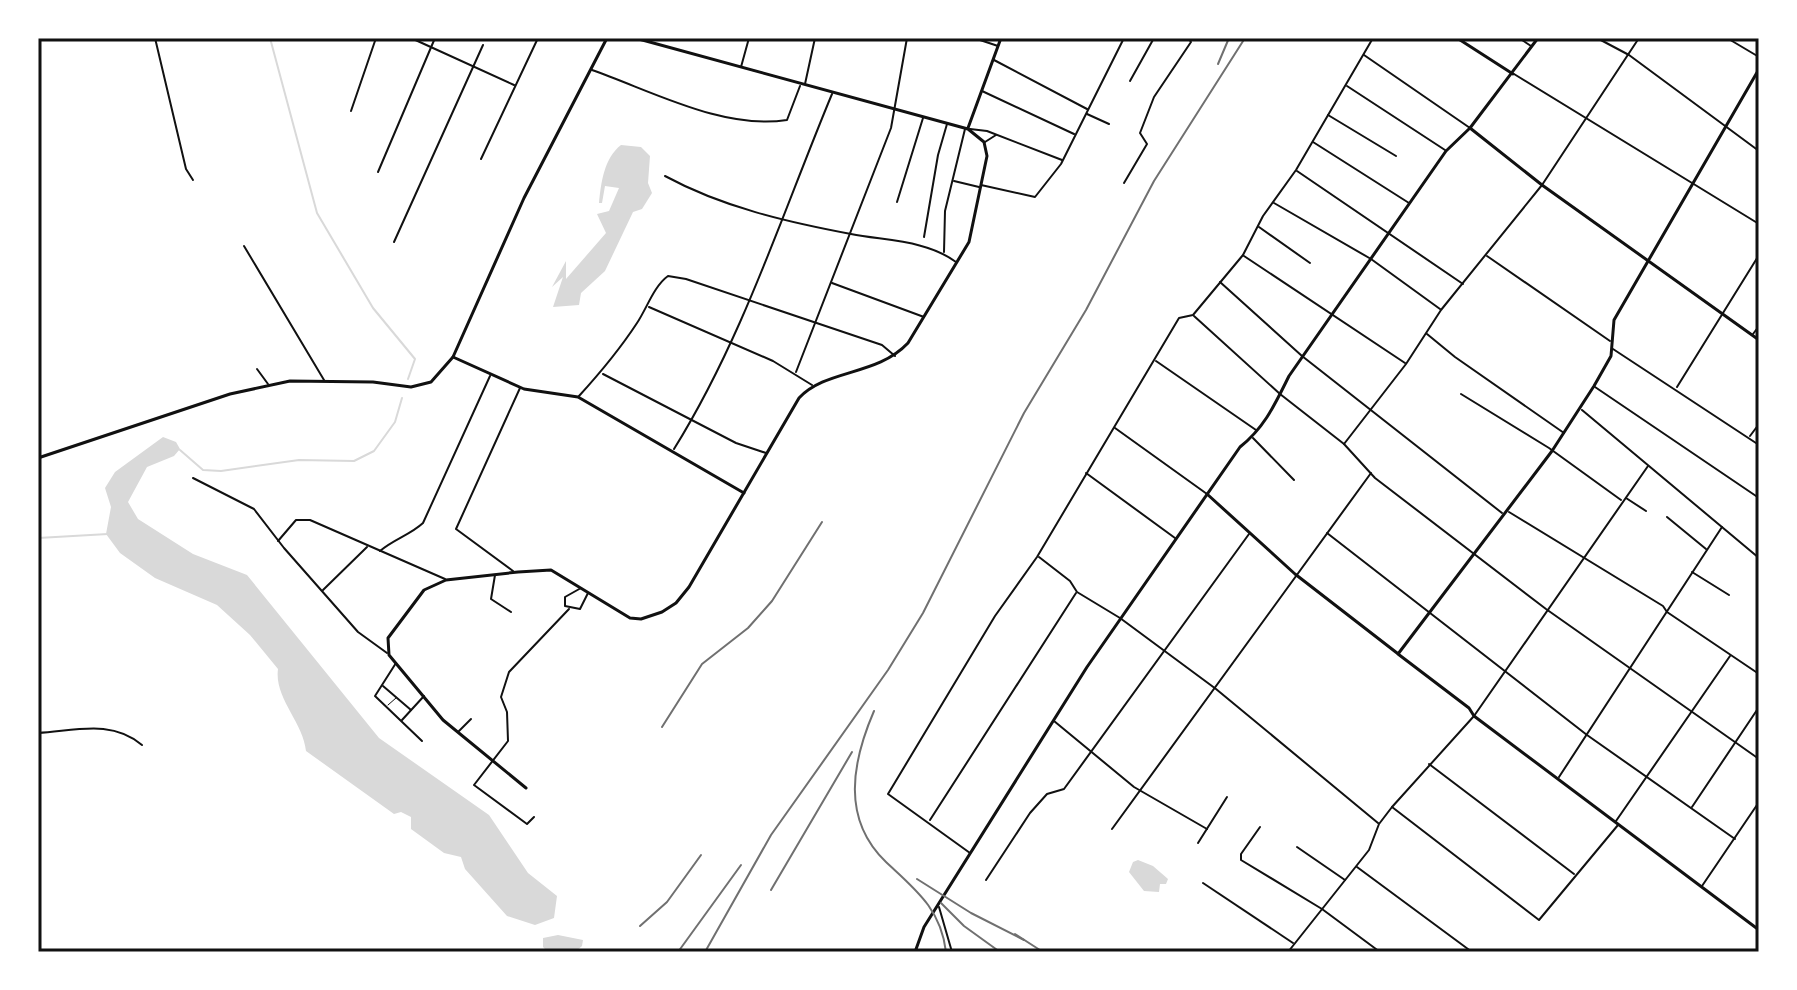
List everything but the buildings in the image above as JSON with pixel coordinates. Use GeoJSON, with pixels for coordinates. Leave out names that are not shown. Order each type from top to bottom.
{"type":"FeatureCollection","features":[{"type":"Feature","properties":{"kind":"street"},"geometry":{"type":"LineString","coordinates":[[155,38],[186,169],[193,180]]}},
{"type":"Feature","properties":{"kind":"street"},"geometry":{"type":"LineString","coordinates":[[351,111],[376,38]]}},
{"type":"Feature","properties":{"kind":"street"},"geometry":{"type":"LineString","coordinates":[[411,38],[515,85]]}},
{"type":"Feature","properties":{"kind":"street"},"geometry":{"type":"LineString","coordinates":[[378,172],[435,38]]}},
{"type":"Feature","properties":{"kind":"street"},"geometry":{"type":"LineString","coordinates":[[481,159],[538,38]]}},
{"type":"Feature","properties":{"kind":"street"},"geometry":{"type":"LineString","coordinates":[[38,458],[230,394],[268,386],[324,380],[411,387],[431,382],[453,357],[524,198],[607,38]]}},
{"type":"Feature","properties":{"kind":"street"},"geometry":{"type":"LineString","coordinates":[[635,38],[832,94],[966,129],[997,134],[1063,160]]}},
{"type":"Feature","properties":{"kind":"street"},"geometry":{"type":"LineString","coordinates":[[741,68],[749,38]]}},
{"type":"Feature","properties":{"kind":"street"},"geometry":{"type":"LineString","coordinates":[[591,69],[710,114],[746,120],[787,120],[802,85],[815,38]]}},
{"type":"Feature","properties":{"kind":"street"},"geometry":{"type":"LineString","coordinates":[[796,372],[851,234],[895,110],[907,38]]}},
{"type":"Feature","properties":{"kind":"street"},"geometry":{"type":"LineString","coordinates":[[974,38],[998,46]]}},
{"type":"Feature","properties":{"kind":"street"},"geometry":{"type":"LineString","coordinates":[[944,253],[945,211],[966,129],[1001,38]]}},
{"type":"Feature","properties":{"kind":"street"},"geometry":{"type":"LineString","coordinates":[[953,180],[1035,197],[1063,160],[1124,38]]}},
{"type":"Feature","properties":{"kind":"street"},"geometry":{"type":"LineString","coordinates":[[1130,81],[1154,38]]}},
{"type":"Feature","properties":{"kind":"street"},"geometry":{"type":"LineString","coordinates":[[1124,183],[1147,144],[1140,133],[1154,97],[1184,55],[1191,42],[1188,38]]}},
{"type":"Feature","properties":{"kind":"street"},"geometry":{"type":"LineString","coordinates":[[971,854],[888,794],[995,616],[1037,557],[1179,318],[1193,315],[1243,255],[1373,38]]}},
{"type":"Feature","properties":{"kind":"street"},"geometry":{"type":"LineString","coordinates":[[1457,38],[1759,224]]}},
{"type":"Feature","properties":{"kind":"street"},"geometry":{"type":"LineString","coordinates":[[1519,38],[1532,46]]}},
{"type":"Feature","properties":{"kind":"street"},"geometry":{"type":"LineString","coordinates":[[915,952],[924,927],[1120,618],[1240,447],[1258,432],[1279,401],[1302,356],[1446,151],[1470,128],[1538,38]]}},
{"type":"Feature","properties":{"kind":"street"},"geometry":{"type":"LineString","coordinates":[[1597,38],[1629,55],[1759,151]]}},
{"type":"Feature","properties":{"kind":"street"},"geometry":{"type":"LineString","coordinates":[[1344,444],[1406,364],[1441,310],[1542,185],[1639,38]]}},
{"type":"Feature","properties":{"kind":"street"},"geometry":{"type":"LineString","coordinates":[[1727,38],[1759,57]]}},
{"type":"Feature","properties":{"kind":"street"},"geometry":{"type":"LineString","coordinates":[[394,242],[483,45]]}},
{"type":"Feature","properties":{"kind":"street"},"geometry":{"type":"LineString","coordinates":[[1363,54],[1470,128],[1542,185],[1759,340]]}},
{"type":"Feature","properties":{"kind":"street"},"geometry":{"type":"LineString","coordinates":[[992,60],[1088,109]]}},
{"type":"Feature","properties":{"kind":"street"},"geometry":{"type":"LineString","coordinates":[[1398,654],[1552,451],[1608,364],[1614,320],[1759,69]]}},
{"type":"Feature","properties":{"kind":"street"},"geometry":{"type":"LineString","coordinates":[[1346,85],[1446,151]]}},
{"type":"Feature","properties":{"kind":"street"},"geometry":{"type":"LineString","coordinates":[[981,91],[1074,134]]}},
{"type":"Feature","properties":{"kind":"street"},"geometry":{"type":"LineString","coordinates":[[673,450],[693,419],[731,343],[785,218],[784,209],[832,94]]}},
{"type":"Feature","properties":{"kind":"street"},"geometry":{"type":"LineString","coordinates":[[1085,114],[1109,124]]}},
{"type":"Feature","properties":{"kind":"street"},"geometry":{"type":"LineString","coordinates":[[1327,115],[1396,156]]}},
{"type":"Feature","properties":{"kind":"street"},"geometry":{"type":"LineString","coordinates":[[897,202],[923,118]]}},
{"type":"Feature","properties":{"kind":"street"},"geometry":{"type":"LineString","coordinates":[[924,237],[938,155],[947,124]]}},
{"type":"Feature","properties":{"kind":"street"},"geometry":{"type":"LineString","coordinates":[[389,655],[388,638],[420,593],[446,580],[551,570],[630,618],[641,619],[676,603],[689,587],[799,398],[813,386],[895,356],[925,317],[969,242],[988,153],[984,142],[966,129]]}},
{"type":"Feature","properties":{"kind":"street"},"geometry":{"type":"LineString","coordinates":[[984,142],[997,134]]}},
{"type":"Feature","properties":{"kind":"street"},"geometry":{"type":"LineString","coordinates":[[1313,142],[1410,203]]}},
{"type":"Feature","properties":{"kind":"street"},"geometry":{"type":"LineString","coordinates":[[1296,170],[1463,284]]}},
{"type":"Feature","properties":{"kind":"street"},"geometry":{"type":"LineString","coordinates":[[665,176],[718,202],[851,234],[922,245],[944,253],[957,263]]}},
{"type":"Feature","properties":{"kind":"street"},"geometry":{"type":"LineString","coordinates":[[1273,203],[1371,259],[1441,310]]}},
{"type":"Feature","properties":{"kind":"street"},"geometry":{"type":"LineString","coordinates":[[1258,227],[1310,263]]}},
{"type":"Feature","properties":{"kind":"street"},"geometry":{"type":"LineString","coordinates":[[244,246],[324,380]]}},
{"type":"Feature","properties":{"kind":"street"},"geometry":{"type":"LineString","coordinates":[[1243,255],[1406,364]]}},
{"type":"Feature","properties":{"kind":"street"},"geometry":{"type":"LineString","coordinates":[[1676,388],[1759,255]]}},
{"type":"Feature","properties":{"kind":"street"},"geometry":{"type":"LineString","coordinates":[[1486,256],[1610,341]]}},
{"type":"Feature","properties":{"kind":"street"},"geometry":{"type":"LineString","coordinates":[[578,397],[601,373],[648,306],[661,281],[668,276],[882,345],[895,356]]}},
{"type":"Feature","properties":{"kind":"street"},"geometry":{"type":"LineString","coordinates":[[1219,281],[1302,356],[1370,411],[1505,512],[1663,606],[1667,612],[1759,674]]}},
{"type":"Feature","properties":{"kind":"street"},"geometry":{"type":"LineString","coordinates":[[832,283],[925,317]]}},
{"type":"Feature","properties":{"kind":"street"},"geometry":{"type":"LineString","coordinates":[[648,306],[796,372],[813,386]]}},
{"type":"Feature","properties":{"kind":"street"},"geometry":{"type":"LineString","coordinates":[[1193,315],[1280,394],[1474,554],[1546,609],[1759,759]]}},
{"type":"Feature","properties":{"kind":"street"},"geometry":{"type":"LineString","coordinates":[[1753,335],[1759,326]]}},
{"type":"Feature","properties":{"kind":"street"},"geometry":{"type":"LineString","coordinates":[[1427,333],[1455,357],[1564,433]]}},
{"type":"Feature","properties":{"kind":"street"},"geometry":{"type":"LineString","coordinates":[[1611,348],[1759,445]]}},
{"type":"Feature","properties":{"kind":"street"},"geometry":{"type":"LineString","coordinates":[[453,357],[520,387],[578,397],[744,493]]}},
{"type":"Feature","properties":{"kind":"street"},"geometry":{"type":"LineString","coordinates":[[1155,361],[1258,432]]}},
{"type":"Feature","properties":{"kind":"street"},"geometry":{"type":"LineString","coordinates":[[257,369],[268,386]]}},
{"type":"Feature","properties":{"kind":"street"},"geometry":{"type":"LineString","coordinates":[[601,373],[736,443],[767,453]]}},
{"type":"Feature","properties":{"kind":"street"},"geometry":{"type":"LineString","coordinates":[[380,551],[410,536],[423,523],[491,374]]}},
{"type":"Feature","properties":{"kind":"street"},"geometry":{"type":"LineString","coordinates":[[1594,386],[1759,498]]}},
{"type":"Feature","properties":{"kind":"street"},"geometry":{"type":"LineString","coordinates":[[514,572],[456,529],[520,387]]}},
{"type":"Feature","properties":{"kind":"street"},"geometry":{"type":"LineString","coordinates":[[1461,394],[1552,451],[1622,501]]}},
{"type":"Feature","properties":{"kind":"street"},"geometry":{"type":"LineString","coordinates":[[1580,409],[1759,558]]}},
{"type":"Feature","properties":{"kind":"street"},"geometry":{"type":"LineString","coordinates":[[1749,437],[1759,424]]}},
{"type":"Feature","properties":{"kind":"street"},"geometry":{"type":"LineString","coordinates":[[1114,427],[1207,494],[1295,574],[1469,708],[1474,716],[1759,930]]}},
{"type":"Feature","properties":{"kind":"street"},"geometry":{"type":"LineString","coordinates":[[1252,437],[1294,480]]}},
{"type":"Feature","properties":{"kind":"street"},"geometry":{"type":"LineString","coordinates":[[1288,952],[1357,867],[1369,850],[1379,824],[1392,807],[1428,763],[1474,716],[1648,466]]}},
{"type":"Feature","properties":{"kind":"street"},"geometry":{"type":"LineString","coordinates":[[1085,472],[1175,538]]}},
{"type":"Feature","properties":{"kind":"street"},"geometry":{"type":"LineString","coordinates":[[1112,829],[1372,472]]}},
{"type":"Feature","properties":{"kind":"street"},"geometry":{"type":"LineString","coordinates":[[193,478],[254,509],[358,632],[389,655],[443,720],[526,788]]}},
{"type":"Feature","properties":{"kind":"street"},"geometry":{"type":"LineString","coordinates":[[1625,497],[1646,511]]}},
{"type":"Feature","properties":{"kind":"street"},"geometry":{"type":"LineString","coordinates":[[1667,517],[1707,549]]}},
{"type":"Feature","properties":{"kind":"street"},"geometry":{"type":"LineString","coordinates":[[278,541],[301,518],[446,580]]}},
{"type":"Feature","properties":{"kind":"street"},"geometry":{"type":"LineString","coordinates":[[1558,778],[1722,527]]}},
{"type":"Feature","properties":{"kind":"street"},"geometry":{"type":"LineString","coordinates":[[1327,533],[1587,735],[1735,839]]}},
{"type":"Feature","properties":{"kind":"street"},"geometry":{"type":"LineString","coordinates":[[986,880],[1030,813],[1049,793],[1062,790],[1249,534]]}},
{"type":"Feature","properties":{"kind":"street"},"geometry":{"type":"LineString","coordinates":[[322,591],[368,545]]}},
{"type":"Feature","properties":{"kind":"street"},"geometry":{"type":"LineString","coordinates":[[1037,557],[1070,581],[1077,592],[1120,618],[1213,687],[1379,824]]}},
{"type":"Feature","properties":{"kind":"street"},"geometry":{"type":"LineString","coordinates":[[1691,571],[1729,595]]}},
{"type":"Feature","properties":{"kind":"street"},"geometry":{"type":"LineString","coordinates":[[496,574],[491,599],[511,612]]}},
{"type":"Feature","properties":{"kind":"street"},"geometry":{"type":"LineString","coordinates":[[569,609],[564,603],[565,597],[582,587]]}},
{"type":"Feature","properties":{"kind":"street"},"geometry":{"type":"LineString","coordinates":[[534,817],[527,824],[474,785],[508,741],[507,712],[501,697],[509,672],[569,609],[580,609],[588,592]]}},
{"type":"Feature","properties":{"kind":"street"},"geometry":{"type":"LineString","coordinates":[[929,821],[1077,592]]}},
{"type":"Feature","properties":{"kind":"street"},"geometry":{"type":"LineString","coordinates":[[1392,807],[1539,920],[1618,822],[1690,710],[1731,655]]}},
{"type":"Feature","properties":{"kind":"street"},"geometry":{"type":"LineString","coordinates":[[396,663],[375,696],[422,741]]}},
{"type":"Feature","properties":{"kind":"street"},"geometry":{"type":"LineString","coordinates":[[383,686],[411,710]]}},
{"type":"Feature","properties":{"kind":"street"},"geometry":{"type":"LineString","coordinates":[[401,721],[424,695]]}},
{"type":"Feature","properties":{"kind":"street"},"geometry":{"type":"LineString","coordinates":[[1691,808],[1759,707]]}},
{"type":"Feature","properties":{"kind":"street"},"geometry":{"type":"LineString","coordinates":[[458,732],[471,719]]}},
{"type":"Feature","properties":{"kind":"street"},"geometry":{"type":"LineString","coordinates":[[1053,720],[1139,789],[1207,829]]}},
{"type":"Feature","properties":{"kind":"street"},"geometry":{"type":"LineString","coordinates":[[38,733],[101,727],[131,736],[142,745]]}},
{"type":"Feature","properties":{"kind":"street"},"geometry":{"type":"LineString","coordinates":[[1428,763],[1576,875]]}},
{"type":"Feature","properties":{"kind":"street"},"geometry":{"type":"LineString","coordinates":[[1198,843],[1227,797]]}},
{"type":"Feature","properties":{"kind":"street"},"geometry":{"type":"LineString","coordinates":[[1702,886],[1759,802]]}},
{"type":"Feature","properties":{"kind":"street"},"geometry":{"type":"LineString","coordinates":[[1260,827],[1241,854],[1241,860],[1322,909],[1380,952]]}},
{"type":"Feature","properties":{"kind":"street"},"geometry":{"type":"LineString","coordinates":[[1297,847],[1346,881]]}},
{"type":"Feature","properties":{"kind":"street"},"geometry":{"type":"LineString","coordinates":[[1357,867],[1472,952]]}},
{"type":"Feature","properties":{"kind":"street"},"geometry":{"type":"LineString","coordinates":[[1203,883],[1294,944]]}},
{"type":"Feature","properties":{"kind":"street"},"geometry":{"type":"LineString","coordinates":[[938,906],[952,952]]}},
{"type":"Feature","properties":{"kind":"lane"},"geometry":{"type":"LineString","coordinates":[[387,707],[396,697]]}},
{"type":"Feature","properties":{"kind":"shaded area"},"geometry":{"type":"Polygon","coordinates":[[[621,145],[641,147],[650,156],[648,183],[652,193],[642,209],[633,212],[605,271],[581,293],[579,305],[553,307],[563,277],[552,287],[566,261],[566,279],[606,233],[597,214],[609,211],[619,188],[605,186],[602,203],[599,203],[601,187],[607,164],[621,145]]]}},
{"type":"Feature","properties":{"kind":"shaded area"},"geometry":{"type":"Polygon","coordinates":[[[163,437],[176,442],[180,449],[174,456],[147,467],[128,502],[138,519],[193,554],[247,575],[379,738],[489,815],[528,873],[557,896],[554,918],[535,925],[507,916],[465,869],[461,857],[444,853],[411,829],[411,817],[401,812],[394,814],[306,751],[300,730],[280,690],[278,669],[250,635],[217,605],[155,578],[120,553],[106,534],[111,507],[105,488],[115,472],[163,437]]]}},
{"type":"Feature","properties":{"kind":"shaded area"},"geometry":{"type":"Polygon","coordinates":[[[1138,860],[1153,866],[1168,879],[1166,884],[1160,884],[1159,892],[1144,891],[1129,872],[1133,862],[1138,860]]]}},
{"type":"Feature","properties":{"kind":"shaded area"},"geometry":{"type":"Polygon","coordinates":[[[558,935],[583,940],[582,946],[575,952],[548,952],[543,947],[543,938],[558,935]]]}},
{"type":"Feature","properties":{"kind":"waterway"},"geometry":{"type":"LineString","coordinates":[[270,38],[317,213],[373,308],[415,359],[408,379]]}},
{"type":"Feature","properties":{"kind":"waterway"},"geometry":{"type":"LineString","coordinates":[[180,450],[203,470],[221,471],[299,460],[354,461],[374,451],[395,422],[402,398]]}},
{"type":"Feature","properties":{"kind":"waterway"},"geometry":{"type":"LineString","coordinates":[[38,538],[108,534]]}},
{"type":"Feature","properties":{"kind":"railway"},"geometry":{"type":"LineString","coordinates":[[1218,64],[1229,38]]}},
{"type":"Feature","properties":{"kind":"railway"},"geometry":{"type":"LineString","coordinates":[[705,952],[771,835],[888,670],[923,613],[1024,413],[1086,310],[1154,181],[1245,38]]}},
{"type":"Feature","properties":{"kind":"railway"},"geometry":{"type":"LineString","coordinates":[[662,727],[702,664],[748,628],[772,601],[822,522]]}},
{"type":"Feature","properties":{"kind":"railway"},"geometry":{"type":"LineString","coordinates":[[874,711],[856,770],[855,790],[862,827],[886,862],[917,891],[933,912],[946,952]]}},
{"type":"Feature","properties":{"kind":"railway"},"geometry":{"type":"LineString","coordinates":[[771,890],[852,752]]}},
{"type":"Feature","properties":{"kind":"railway"},"geometry":{"type":"LineString","coordinates":[[640,926],[667,902],[701,855]]}},
{"type":"Feature","properties":{"kind":"railway"},"geometry":{"type":"LineString","coordinates":[[678,952],[741,865]]}},
{"type":"Feature","properties":{"kind":"railway"},"geometry":{"type":"LineString","coordinates":[[917,879],[971,913],[1024,940]]}},
{"type":"Feature","properties":{"kind":"railway"},"geometry":{"type":"LineString","coordinates":[[941,903],[964,926],[1000,952]]}},
{"type":"Feature","properties":{"kind":"railway"},"geometry":{"type":"LineString","coordinates":[[1015,934],[1043,952]]}}]}
